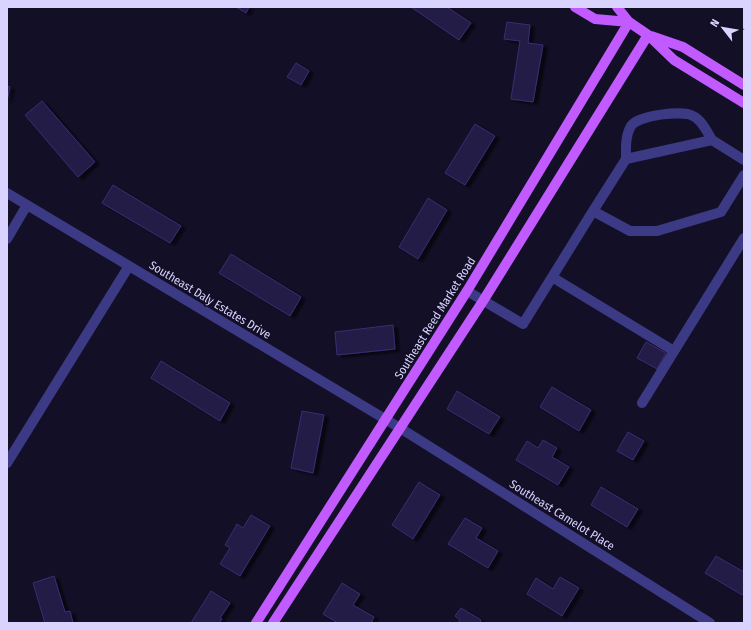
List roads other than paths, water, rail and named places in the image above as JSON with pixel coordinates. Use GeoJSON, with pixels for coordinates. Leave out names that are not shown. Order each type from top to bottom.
{"type":"FeatureCollection","features":[{"type":"Feature","properties":{"kind":"main road"},"geometry":{"type":"LineString","coordinates":[[575,7],[595,19],[629,22]]}},
{"type":"Feature","properties":{"kind":"main road"},"geometry":{"type":"LineString","coordinates":[[617,7],[629,22],[648,35],[674,60],[744,103]]}},
{"type":"Feature","properties":{"kind":"main road","name":"Southeast Reed Market Road"},"geometry":{"type":"LineString","coordinates":[[260,621],[467,291],[629,22]]}},
{"type":"Feature","properties":{"kind":"main road"},"geometry":{"type":"LineString","coordinates":[[648,35],[683,47],[744,85]]}},
{"type":"Feature","properties":{"kind":"main road"},"geometry":{"type":"LineString","coordinates":[[273,623],[483,300],[648,35]]}},
{"type":"Feature","properties":{"kind":"street"},"geometry":{"type":"LineString","coordinates":[[467,291],[523,324],[626,159],[626,140],[632,124],[639,120],[664,115],[689,114],[698,119],[712,140],[744,160]]}},
{"type":"Feature","properties":{"kind":"street"},"geometry":{"type":"LineString","coordinates":[[626,159],[712,140]]}},
{"type":"Feature","properties":{"kind":"street"},"geometry":{"type":"LineString","coordinates":[[593,211],[630,231],[657,231],[721,212],[744,175]]}},
{"type":"Feature","properties":{"kind":"street","name":"Southeast Daly Estates Drive"},"geometry":{"type":"LineString","coordinates":[[7,193],[400,428]]}},
{"type":"Feature","properties":{"kind":"street"},"geometry":{"type":"LineString","coordinates":[[7,239],[27,206]]}},
{"type":"Feature","properties":{"kind":"street"},"geometry":{"type":"LineString","coordinates":[[642,403],[744,238]]}},
{"type":"Feature","properties":{"kind":"street"},"geometry":{"type":"LineString","coordinates":[[7,463],[129,266]]}},
{"type":"Feature","properties":{"kind":"street"},"geometry":{"type":"LineString","coordinates":[[552,277],[674,351]]}},
{"type":"Feature","properties":{"kind":"street","name":"Southeast Camelot Place"},"geometry":{"type":"LineString","coordinates":[[400,428],[710,623]]}}]}
